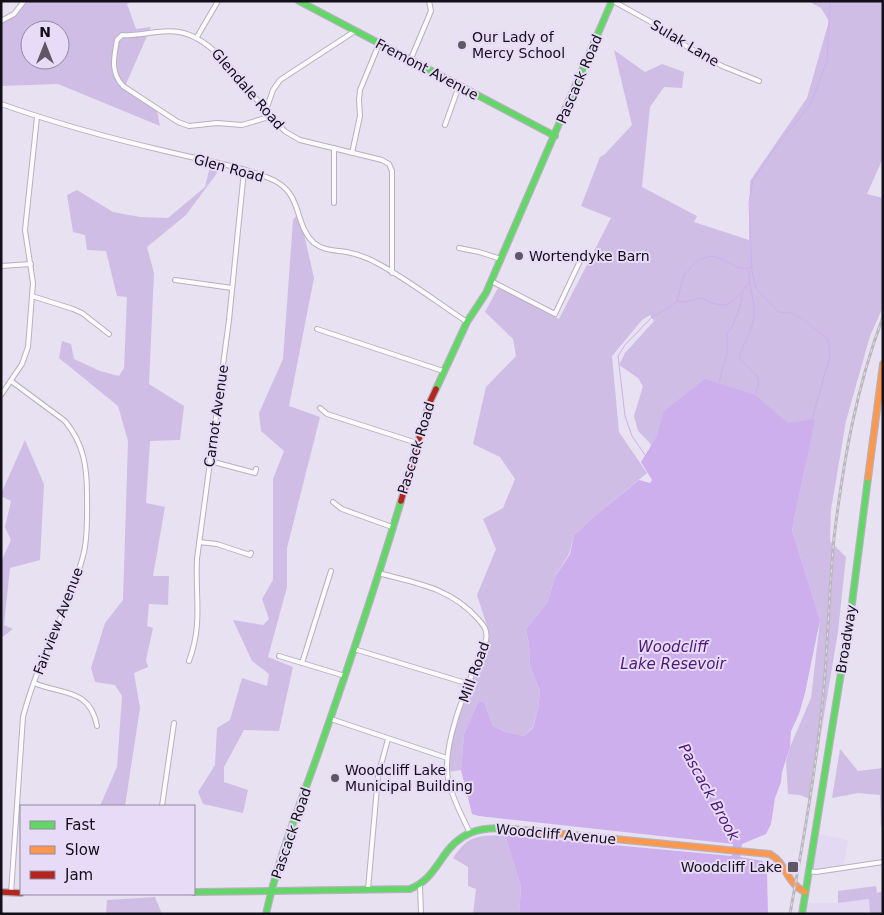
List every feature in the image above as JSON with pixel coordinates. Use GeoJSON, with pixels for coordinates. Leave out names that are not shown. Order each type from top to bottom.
{"type":"FeatureCollection","features":[{"type":"Feature","properties":{"kind":"street"},"geometry":{"type":"LineString","coordinates":[[1,21],[14,14],[24,1]]}},
{"type":"Feature","properties":{"kind":"street"},"geometry":{"type":"LineString","coordinates":[[197,37],[218,1]]}},
{"type":"Feature","properties":{"kind":"street","name":"Fremont Avenue"},"geometry":{"type":"LineString","coordinates":[[299,1],[555,136]]}},
{"type":"Feature","properties":{"kind":"street"},"geometry":{"type":"LineString","coordinates":[[410,61],[431,11],[429,1]]}},
{"type":"Feature","properties":{"kind":"street","name":"Sulak Lane"},"geometry":{"type":"LineString","coordinates":[[613,1],[658,26],[663,33],[722,66],[759,81]]}},
{"type":"Feature","properties":{"kind":"street","name":"Pascack Road"},"geometry":{"type":"LineString","coordinates":[[266,914],[271,891],[354,649],[429,404],[467,322],[486,293],[613,1]]}},
{"type":"Feature","properties":{"kind":"street","name":"Glendale Road"},"geometry":{"type":"LineString","coordinates":[[272,116],[242,125],[217,123],[195,126],[184,124],[170,117],[123,86],[115,74],[113,64],[118,37],[122,35],[172,31],[197,37],[216,52],[272,116],[283,130],[293,137],[382,160],[391,168],[392,272]]}},
{"type":"Feature","properties":{"kind":"street"},"geometry":{"type":"LineString","coordinates":[[266,110],[273,90],[280,80],[355,31]]}},
{"type":"Feature","properties":{"kind":"street"},"geometry":{"type":"LineString","coordinates":[[352,153],[360,116],[358,100],[360,90],[380,44]]}},
{"type":"Feature","properties":{"kind":"street"},"geometry":{"type":"LineString","coordinates":[[445,125],[459,86]]}},
{"type":"Feature","properties":{"kind":"street","name":"Glen Road"},"geometry":{"type":"LineString","coordinates":[[1,104],[95,134],[271,179],[284,187],[296,204],[309,237],[318,246],[368,258],[467,322]]}},
{"type":"Feature","properties":{"kind":"street"},"geometry":{"type":"LineString","coordinates":[[1,395],[22,364],[27,351],[32,274],[25,230],[37,117]]}},
{"type":"Feature","properties":{"kind":"street"},"geometry":{"type":"LineString","coordinates":[[334,148],[334,203]]}},
{"type":"Feature","properties":{"kind":"street","name":"Carnot Avenue"},"geometry":{"type":"LineString","coordinates":[[189,661],[195,643],[198,620],[196,573],[199,542],[232,288],[244,171]]}},
{"type":"Feature","properties":{"kind":"street"},"geometry":{"type":"LineString","coordinates":[[459,248],[501,259]]}},
{"type":"Feature","properties":{"kind":"street"},"geometry":{"type":"LineString","coordinates":[[491,281],[554,314],[581,259]]}},
{"type":"Feature","properties":{"kind":"street"},"geometry":{"type":"LineString","coordinates":[[1,266],[30,264]]}},
{"type":"Feature","properties":{"kind":"street"},"geometry":{"type":"LineString","coordinates":[[175,280],[232,288]]}},
{"type":"Feature","properties":{"kind":"street"},"geometry":{"type":"LineString","coordinates":[[32,296],[82,313],[109,334]]}},
{"type":"Feature","properties":{"kind":"street"},"geometry":{"type":"LineString","coordinates":[[317,329],[443,371]]}},
{"type":"Feature","properties":{"kind":"street","name":"Broadway"},"geometry":{"type":"LineString","coordinates":[[802,914],[851,611],[883,364]]}},
{"type":"Feature","properties":{"kind":"street","name":"Fairview Avenue"},"geometry":{"type":"LineString","coordinates":[[11,381],[70,426],[82,449],[87,474],[87,532],[82,563],[26,703],[21,730],[11,893]]}},
{"type":"Feature","properties":{"kind":"street"},"geometry":{"type":"LineString","coordinates":[[320,408],[327,414],[417,443]]}},
{"type":"Feature","properties":{"kind":"street"},"geometry":{"type":"LineString","coordinates":[[210,461],[255,473],[256,469]]}},
{"type":"Feature","properties":{"kind":"street"},"geometry":{"type":"LineString","coordinates":[[333,502],[342,509],[392,527]]}},
{"type":"Feature","properties":{"kind":"street"},"geometry":{"type":"LineString","coordinates":[[199,542],[217,544],[250,555],[252,553]]}},
{"type":"Feature","properties":{"kind":"street"},"geometry":{"type":"LineString","coordinates":[[302,663],[331,571]]}},
{"type":"Feature","properties":{"kind":"street","name":"Mill Road"},"geometry":{"type":"LineString","coordinates":[[378,573],[444,592],[463,604],[484,627],[486,640],[450,737],[447,758],[448,779],[451,790],[470,833]]}},
{"type":"Feature","properties":{"kind":"street"},"geometry":{"type":"LineString","coordinates":[[354,649],[469,684]]}},
{"type":"Feature","properties":{"kind":"street"},"geometry":{"type":"LineString","coordinates":[[278,656],[345,676]]}},
{"type":"Feature","properties":{"kind":"street"},"geometry":{"type":"LineString","coordinates":[[34,683],[72,694],[84,700],[92,710],[97,726]]}},
{"type":"Feature","properties":{"kind":"street"},"geometry":{"type":"LineString","coordinates":[[331,719],[447,758]]}},
{"type":"Feature","properties":{"kind":"street"},"geometry":{"type":"LineString","coordinates":[[162,805],[174,723]]}},
{"type":"Feature","properties":{"kind":"street"},"geometry":{"type":"LineString","coordinates":[[368,889],[378,776],[388,739]]}},
{"type":"Feature","properties":{"kind":"street","name":"Woodcliff Avenue"},"geometry":{"type":"LineString","coordinates":[[420,886],[452,844],[470,833],[499,828],[732,850],[774,856],[779,861],[791,884],[805,892]]}},
{"type":"Feature","properties":{"kind":"street"},"geometry":{"type":"LineString","coordinates":[[808,871],[816,872],[883,862]]}},
{"type":"Feature","properties":{"kind":"street"},"geometry":{"type":"LineString","coordinates":[[195,892],[402,890],[420,886],[421,914]]}},
{"type":"Feature","properties":{"kind":"street"},"geometry":{"type":"LineString","coordinates":[[1,892],[20,893]]}},
{"type":"Feature","properties":{"kind":"shaded area"},"geometry":{"type":"Polygon","coordinates":[[[22,1],[133,1],[127,4],[136,29],[151,27],[126,84],[156,106],[160,126],[58,84],[1,86],[1,23],[13,18],[22,1]]]}},
{"type":"Feature","properties":{"kind":"shaded area"},"geometry":{"type":"Polygon","coordinates":[[[808,1],[883,1],[883,158],[867,194],[883,198],[883,307],[870,336],[846,421],[831,510],[830,541],[846,557],[838,632],[810,799],[800,795],[788,794],[786,761],[811,698],[820,620],[792,530],[805,467],[665,466],[649,442],[638,431],[634,416],[643,386],[638,378],[619,365],[625,353],[654,321],[650,315],[642,320],[612,356],[619,432],[647,473],[574,535],[569,554],[555,577],[547,603],[526,629],[530,666],[540,691],[533,727],[524,736],[506,732],[493,726],[484,702],[479,701],[464,734],[461,770],[448,772],[453,734],[489,632],[477,595],[496,549],[483,519],[503,508],[515,479],[500,457],[473,444],[486,387],[516,356],[513,339],[485,312],[498,288],[559,319],[611,218],[581,206],[600,157],[632,125],[614,50],[645,72],[662,64],[684,72],[682,88],[664,87],[650,107],[642,187],[697,216],[694,222],[749,240],[750,181],[807,98],[829,21],[821,8],[808,1]]]}},
{"type":"Feature","properties":{"kind":"shaded area"},"geometry":{"type":"Polygon","coordinates":[[[211,162],[223,165],[186,215],[147,247],[154,273],[149,384],[184,406],[180,440],[150,441],[146,503],[165,507],[153,576],[169,576],[168,605],[149,604],[147,626],[153,628],[146,660],[148,667],[134,673],[140,708],[125,805],[100,805],[117,767],[122,696],[115,685],[95,682],[91,668],[105,623],[123,600],[128,441],[118,406],[59,358],[62,341],[71,344],[74,359],[100,371],[119,376],[124,368],[127,297],[117,296],[106,251],[87,250],[85,235],[73,232],[67,195],[77,190],[113,212],[140,217],[168,218],[205,187],[211,162]]]}},
{"type":"Feature","properties":{"kind":"shaded area"},"geometry":{"type":"Polygon","coordinates":[[[299,212],[314,278],[289,406],[320,417],[287,548],[287,587],[268,657],[293,667],[279,731],[244,730],[224,767],[224,782],[248,790],[243,813],[203,804],[198,792],[215,765],[217,728],[230,720],[242,678],[267,686],[269,674],[252,661],[233,620],[263,625],[269,619],[262,599],[273,580],[273,479],[284,451],[261,431],[259,413],[283,359],[293,220],[299,212]]]}},
{"type":"Feature","properties":{"kind":"shaded area"},"geometry":{"type":"Polygon","coordinates":[[[25,440],[44,484],[40,560],[10,568],[4,625],[13,629],[1,638],[1,562],[11,540],[5,527],[11,501],[1,496],[1,494],[25,440]]]}},
{"type":"Feature","properties":{"kind":"shaded area"},"geometry":{"type":"Polygon","coordinates":[[[840,749],[858,771],[883,768],[883,826],[881,827],[880,795],[858,793],[832,798],[840,749]]]}},
{"type":"Feature","properties":{"kind":"shaded area"},"geometry":{"type":"Polygon","coordinates":[[[814,833],[848,840],[843,867],[816,872],[808,871],[814,833]]]}},
{"type":"Feature","properties":{"kind":"shaded area"},"geometry":{"type":"Polygon","coordinates":[[[505,835],[521,887],[519,914],[473,914],[476,889],[468,886],[468,867],[453,858],[469,840],[481,836],[505,835]]]}},
{"type":"Feature","properties":{"kind":"shaded area"},"geometry":{"type":"Polygon","coordinates":[[[876,886],[877,893],[883,891],[883,914],[870,914],[869,899],[838,903],[838,891],[876,886]]]}},
{"type":"Feature","properties":{"kind":"shaded area"},"geometry":{"type":"Polygon","coordinates":[[[155,897],[162,914],[106,914],[107,900],[155,897]]]}},
{"type":"Feature","properties":{"kind":"shaded area"},"geometry":{"type":"Polygon","coordinates":[[[869,899],[870,914],[802,914],[803,903],[838,903],[869,899]]]}},
{"type":"Feature","properties":{"kind":"water","name":"Woodcliff Lake Resevoir"},"geometry":{"type":"Polygon","coordinates":[[[705,379],[755,395],[788,423],[815,419],[792,530],[820,620],[805,693],[799,714],[791,731],[790,747],[775,798],[771,824],[766,834],[742,844],[740,857],[763,861],[767,872],[768,914],[519,914],[521,887],[505,835],[732,856],[733,844],[472,814],[461,770],[464,734],[479,701],[484,702],[493,726],[506,732],[524,736],[533,728],[540,691],[530,666],[526,629],[547,603],[555,577],[570,554],[574,535],[639,480],[650,483],[652,480],[641,462],[657,436],[664,411],[705,379]]]}},
{"type":"Feature","properties":{"kind":"waterway","name":"Pascack Brook"},"geometry":{"type":"LineString","coordinates":[[812,419],[830,356],[828,339],[803,319],[791,313],[778,312],[756,288],[752,271],[749,203],[753,180],[811,103],[827,61],[830,1]]}},
{"type":"Feature","properties":{"kind":"waterway","name":"Pascack Brook"},"geometry":{"type":"LineString","coordinates":[[645,455],[632,436],[625,416],[618,356],[625,345],[652,317],[677,301],[684,275],[698,260],[710,256],[719,258],[737,267],[749,269],[752,265]]}},
{"type":"Feature","properties":{"kind":"waterway"},"geometry":{"type":"LineString","coordinates":[[749,271],[754,317],[739,358],[758,378],[754,396]]}},
{"type":"Feature","properties":{"kind":"waterway"},"geometry":{"type":"LineString","coordinates":[[677,301],[685,302],[702,298],[711,303],[728,304],[749,283]]}},
{"type":"Feature","properties":{"kind":"waterway"},"geometry":{"type":"LineString","coordinates":[[719,383],[727,354],[727,334],[738,314],[743,291]]}},
{"type":"Feature","properties":{"kind":"railway"},"geometry":{"type":"LineString","coordinates":[[790,914],[817,752],[825,677],[834,538],[842,482],[858,398],[883,317]]}},
{"type":"Feature","properties":{"kind":"traffic: fast"},"geometry":{"type":"LineString","coordinates":[[299,1],[555,136]]}},
{"type":"Feature","properties":{"kind":"traffic: fast"},"geometry":{"type":"LineString","coordinates":[[436,389],[467,322],[486,293],[612,1]]}},
{"type":"Feature","properties":{"kind":"traffic: fast"},"geometry":{"type":"LineString","coordinates":[[802,914],[851,611],[868,478]]}},
{"type":"Feature","properties":{"kind":"traffic: fast"},"geometry":{"type":"LineString","coordinates":[[266,914],[283,852],[351,658],[401,501]]}},
{"type":"Feature","properties":{"kind":"traffic: fast"},"geometry":{"type":"LineString","coordinates":[[195,892],[410,889],[428,877],[455,842],[471,832],[490,828],[512,829]]}},
{"type":"Feature","properties":{"kind":"traffic: slow"},"geometry":{"type":"LineString","coordinates":[[868,478],[883,364]]}},
{"type":"Feature","properties":{"kind":"traffic: slow"},"geometry":{"type":"LineString","coordinates":[[512,829],[770,854],[776,858],[794,884],[805,892]]}},
{"type":"Feature","properties":{"kind":"traffic: jam"},"geometry":{"type":"LineString","coordinates":[[401,501],[429,404],[436,389]]}},
{"type":"Feature","properties":{"kind":"traffic: jam"},"geometry":{"type":"LineString","coordinates":[[1,892],[20,893]]}},
{"type":"Feature","properties":{"kind":"place","name":"Our Lady of Mercy School"},"geometry":{"type":"Point","coordinates":[462,45]}},
{"type":"Feature","properties":{"kind":"place","name":"Wortendyke Barn"},"geometry":{"type":"Point","coordinates":[519,256]}},
{"type":"Feature","properties":{"kind":"place","name":"Woodcliff Lake Municipal Building"},"geometry":{"type":"Point","coordinates":[335,778]}},
{"type":"Feature","properties":{"kind":"place","name":"Woodcliff Lake"},"geometry":{"type":"Point","coordinates":[793,867]}}]}
